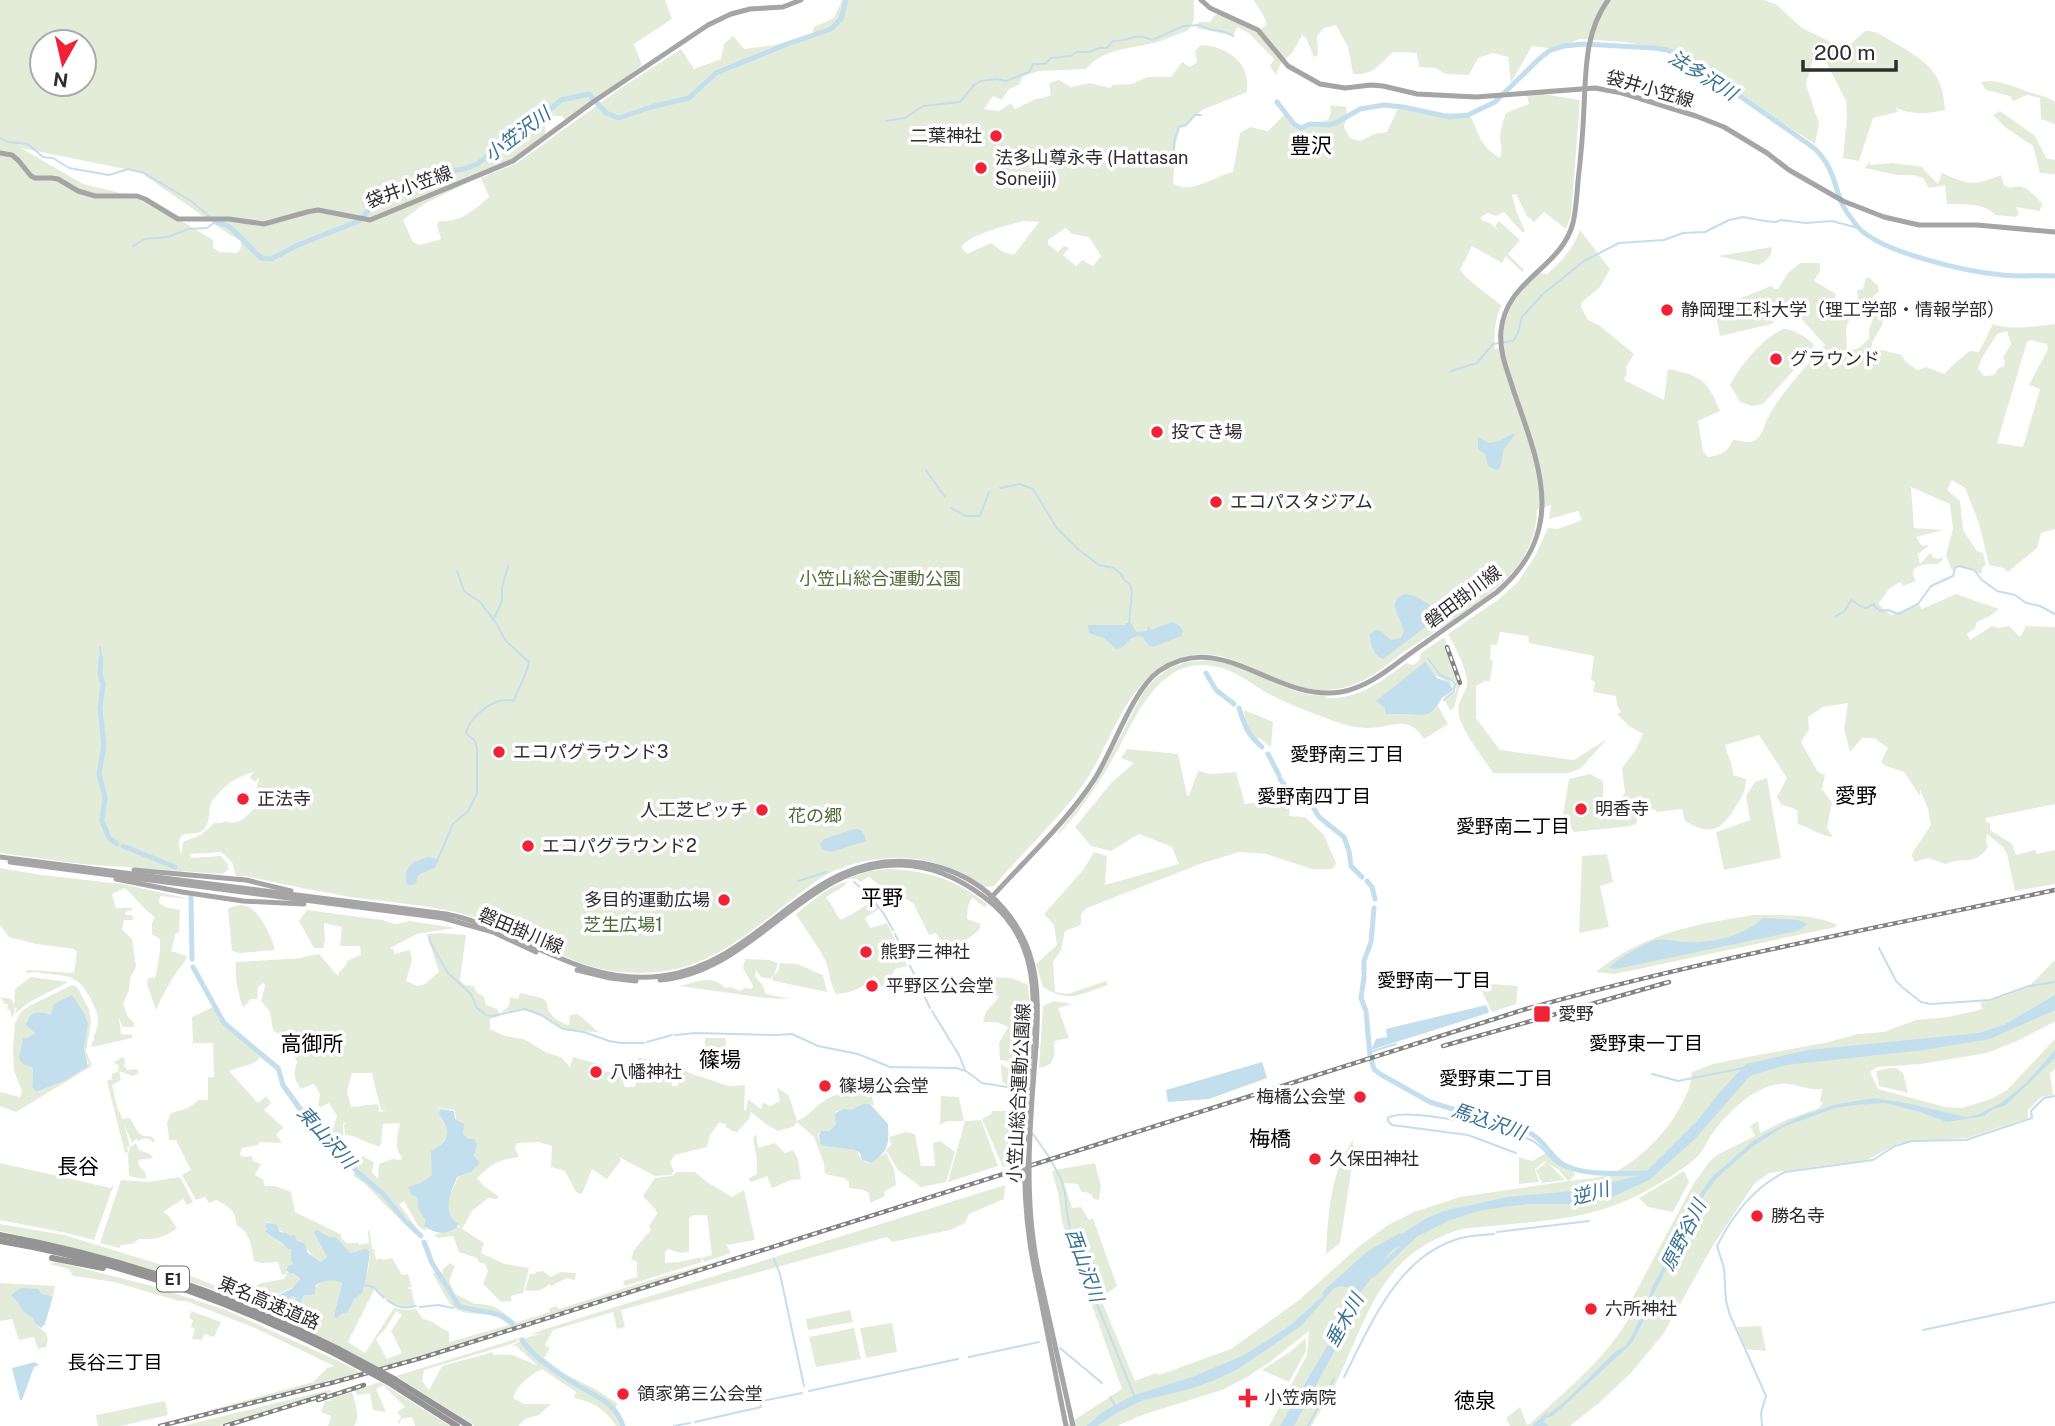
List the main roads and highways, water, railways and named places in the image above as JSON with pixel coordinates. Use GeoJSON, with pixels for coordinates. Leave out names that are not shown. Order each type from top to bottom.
{"type":"FeatureCollection","features":[{"type":"Feature","properties":{"kind":"highway","name":"東名高速道路"},"geometry":{"type":"LineString","coordinates":[[0,1235],[73,1250],[175,1280],[272,1318],[469,1426]]}},
{"type":"Feature","properties":{"kind":"highway","name":"東名高速道路"},"geometry":{"type":"LineString","coordinates":[[0,1241],[80,1258],[163,1282],[243,1311],[336,1351]]}},
{"type":"Feature","properties":{"kind":"highway"},"geometry":{"type":"LineString","coordinates":[[52,1258],[163,1282]]}},
{"type":"Feature","properties":{"kind":"highway","name":"東名高速道路"},"geometry":{"type":"LineString","coordinates":[[391,1381],[457,1426]]}},
{"type":"Feature","properties":{"kind":"main road","name":"袋井小笠線"},"geometry":{"type":"LineString","coordinates":[[0,153],[18,160],[35,178],[51,177],[78,191],[95,196],[137,196],[178,219],[229,219],[264,224],[313,210],[370,220],[513,161],[593,102],[708,25],[741,12],[783,7],[801,0]]}},
{"type":"Feature","properties":{"kind":"main road","name":"袋井小笠線"},"geometry":{"type":"LineString","coordinates":[[1201,0],[1216,11],[1258,30],[1288,66],[1308,79],[1326,86],[1383,86],[1417,94],[1476,97],[1595,88],[1641,98],[1712,121],[1843,201],[1884,217],[1919,225],[1977,225],[2055,232]]}},
{"type":"Feature","properties":{"kind":"main road","name":"磐田掛川線"},"geometry":{"type":"LineString","coordinates":[[0,859],[43,867],[352,904],[454,920],[506,937],[585,972],[643,981],[684,976],[710,966],[756,938],[824,887],[842,876],[864,869],[897,865],[926,868],[954,877],[991,899],[1057,827],[1094,780],[1139,695],[1150,679],[1160,671],[1182,660],[1212,658],[1227,661],[1297,690],[1319,694],[1352,690],[1371,681],[1497,592],[1520,569],[1538,531],[1543,505],[1542,488],[1539,466],[1501,353],[1502,324],[1506,310],[1517,291],[1559,250],[1570,231],[1579,175],[1589,46],[1594,24],[1608,0]]}},
{"type":"Feature","properties":{"kind":"main road","name":"磐田掛川線"},"geometry":{"type":"LineString","coordinates":[[0,859],[246,880],[286,890],[341,898],[352,904]]}},
{"type":"Feature","properties":{"kind":"main road","name":"小笠山総合運動公園線"},"geometry":{"type":"LineString","coordinates":[[991,899],[1001,909],[1024,949],[1036,991],[1028,1184],[1038,1269],[1070,1425]]}},
{"type":"Feature","properties":{"kind":"main road","name":"小笠山総合運動公園線"},"geometry":{"type":"LineString","coordinates":[[1034,1047],[1025,1134],[1024,1181],[1028,1236],[1070,1425]]}},
{"type":"Feature","properties":{"kind":"water"},"geometry":{"type":"Polygon","coordinates":[[[1514,433],[1504,449],[1500,468],[1496,470],[1488,466],[1485,454],[1478,449],[1478,437],[1488,443],[1514,433]]]}},
{"type":"Feature","properties":{"kind":"water"},"geometry":{"type":"Polygon","coordinates":[[[1405,594],[1443,612],[1443,616],[1383,659],[1373,649],[1370,634],[1376,630],[1391,640],[1401,638],[1404,631],[1394,605],[1398,597],[1405,594]]]}},
{"type":"Feature","properties":{"kind":"water"},"geometry":{"type":"Polygon","coordinates":[[[1172,622],[1179,625],[1183,631],[1181,636],[1153,647],[1148,645],[1143,637],[1134,637],[1116,649],[1104,638],[1089,633],[1088,625],[1131,623],[1136,632],[1147,631],[1148,626],[1151,630],[1172,622]]]}},
{"type":"Feature","properties":{"kind":"water"},"geometry":{"type":"Polygon","coordinates":[[[1425,662],[1437,678],[1449,682],[1453,690],[1443,697],[1430,713],[1386,714],[1384,707],[1376,701],[1425,662]]]}},
{"type":"Feature","properties":{"kind":"water"},"geometry":{"type":"Polygon","coordinates":[[[854,829],[864,834],[866,841],[831,852],[822,849],[820,844],[824,839],[854,829]]]}},
{"type":"Feature","properties":{"kind":"water"},"geometry":{"type":"Polygon","coordinates":[[[429,857],[439,860],[435,868],[420,874],[417,883],[407,884],[408,868],[429,857]]]}},
{"type":"Feature","properties":{"kind":"water"},"geometry":{"type":"Polygon","coordinates":[[[1763,918],[1798,920],[1808,924],[1797,931],[1616,969],[1609,968],[1630,952],[1655,940],[1717,940],[1738,934],[1763,918]]]}},
{"type":"Feature","properties":{"kind":"water"},"geometry":{"type":"Polygon","coordinates":[[[72,995],[88,1024],[84,1049],[88,1066],[66,1080],[36,1092],[32,1087],[32,1067],[23,1064],[19,1058],[23,1038],[35,1033],[26,1025],[27,1020],[36,1013],[51,1014],[54,1004],[72,995]]]}},
{"type":"Feature","properties":{"kind":"water"},"geometry":{"type":"Polygon","coordinates":[[[2055,995],[2055,1010],[1990,1039],[1924,1050],[1786,1065],[1750,1076],[1695,1139],[1649,1180],[1612,1197],[1574,1204],[1527,1204],[1482,1210],[1450,1220],[1392,1250],[1355,1300],[1343,1335],[1294,1426],[1280,1426],[1342,1321],[1356,1289],[1340,1286],[1334,1288],[1302,1325],[1238,1369],[1190,1389],[1141,1401],[1097,1426],[1086,1426],[1103,1412],[1132,1396],[1195,1376],[1242,1356],[1265,1342],[1292,1324],[1363,1259],[1427,1218],[1444,1211],[1507,1197],[1572,1191],[1643,1175],[1697,1121],[1746,1064],[1808,1050],[1979,1033],[2004,1025],[2055,995]]]}},
{"type":"Feature","properties":{"kind":"water"},"geometry":{"type":"Polygon","coordinates":[[[1486,1005],[1488,1013],[1371,1050],[1376,1039],[1387,1037],[1386,1029],[1486,1005]]]}},
{"type":"Feature","properties":{"kind":"water","name":"原野谷川"},"geometry":{"type":"Polygon","coordinates":[[[2055,1050],[2055,1058],[2006,1105],[1993,1109],[1984,1116],[1947,1122],[1885,1103],[1856,1105],[1835,1108],[1783,1127],[1752,1147],[1716,1179],[1705,1194],[1652,1297],[1632,1343],[1554,1415],[1545,1419],[1543,1422],[1549,1426],[1532,1426],[1548,1411],[1546,1416],[1563,1403],[1614,1353],[1626,1345],[1654,1283],[1687,1225],[1700,1194],[1711,1178],[1754,1140],[1794,1119],[1833,1105],[1873,1098],[1966,1117],[1979,1114],[2001,1103],[2026,1083],[2055,1050]]]}},
{"type":"Feature","properties":{"kind":"water"},"geometry":{"type":"Polygon","coordinates":[[[1262,1062],[1267,1078],[1209,1099],[1168,1102],[1166,1090],[1262,1062]]]}},
{"type":"Feature","properties":{"kind":"water"},"geometry":{"type":"Polygon","coordinates":[[[862,1104],[870,1104],[888,1124],[887,1147],[871,1163],[862,1160],[860,1153],[855,1150],[820,1144],[821,1131],[829,1131],[836,1124],[837,1112],[851,1110],[862,1104]]]}},
{"type":"Feature","properties":{"kind":"water"},"geometry":{"type":"Polygon","coordinates":[[[440,1109],[454,1111],[455,1119],[464,1124],[463,1134],[468,1139],[474,1139],[477,1145],[474,1155],[480,1163],[471,1172],[457,1177],[450,1195],[449,1208],[458,1224],[457,1228],[440,1233],[424,1226],[425,1220],[418,1208],[417,1197],[411,1194],[408,1187],[421,1183],[432,1175],[431,1151],[447,1136],[446,1127],[439,1115],[440,1109]]]}},
{"type":"Feature","properties":{"kind":"water"},"geometry":{"type":"Polygon","coordinates":[[[266,1223],[276,1224],[280,1232],[295,1235],[297,1241],[304,1243],[308,1253],[321,1262],[327,1257],[314,1233],[316,1230],[336,1237],[350,1253],[366,1249],[370,1252],[362,1293],[354,1299],[347,1313],[337,1318],[334,1316],[342,1283],[335,1281],[319,1283],[315,1293],[304,1295],[301,1302],[303,1310],[299,1309],[296,1298],[292,1296],[283,1304],[275,1303],[272,1298],[293,1288],[300,1279],[286,1270],[293,1264],[291,1249],[265,1231],[266,1223]]]}},
{"type":"Feature","properties":{"kind":"water"},"geometry":{"type":"Polygon","coordinates":[[[21,1288],[38,1289],[42,1294],[53,1296],[45,1324],[41,1328],[11,1295],[21,1288]]]}},
{"type":"Feature","properties":{"kind":"water"},"geometry":{"type":"Polygon","coordinates":[[[35,1362],[39,1365],[34,1367],[20,1400],[12,1368],[35,1362]]]}},
{"type":"Feature","properties":{"kind":"waterway","name":"小笠沢川"},"geometry":{"type":"LineString","coordinates":[[216,222],[228,226],[261,258],[271,259],[298,245],[359,221],[377,201],[424,185],[450,171],[477,164],[525,131],[561,100],[589,94],[606,113],[619,118],[689,98],[716,73],[831,29],[841,19],[846,0]]}},
{"type":"Feature","properties":{"kind":"waterway"},"geometry":{"type":"LineString","coordinates":[[886,121],[905,118],[923,106],[960,102],[974,85],[981,81],[1006,81],[1029,72],[1033,64],[1045,64],[1051,58],[1107,48],[1113,41],[1140,36],[1152,40],[1184,26],[1200,25],[1233,36]]}},
{"type":"Feature","properties":{"kind":"waterway","name":"法多沢川"},"geometry":{"type":"LineString","coordinates":[[1277,102],[1294,124],[1301,128],[1310,124],[1329,125],[1360,109],[1384,105],[1450,117],[1468,115],[1495,102],[1539,59],[1549,51],[1564,46],[1584,44],[1667,50],[1684,57],[1814,148],[1829,168],[1845,210],[1868,235],[1903,252],[1968,270],[2008,276],[2055,276]]}},
{"type":"Feature","properties":{"kind":"waterway"},"geometry":{"type":"LineString","coordinates":[[1168,165],[1179,127],[1186,125],[1195,115],[1201,115]]}},
{"type":"Feature","properties":{"kind":"waterway"},"geometry":{"type":"LineString","coordinates":[[0,138],[8,142],[28,144],[43,157],[53,158],[69,168],[109,175],[128,169],[144,173],[191,201],[209,216]]}},
{"type":"Feature","properties":{"kind":"waterway"},"geometry":{"type":"LineString","coordinates":[[1451,371],[1477,363],[1493,344],[1513,341],[1522,317],[1543,294],[1584,261],[1619,243],[1664,240],[1683,233],[1705,232],[1729,220],[1743,217],[1776,222],[1832,221],[1858,228]]}},
{"type":"Feature","properties":{"kind":"waterway"},"geometry":{"type":"LineString","coordinates":[[133,246],[145,239],[168,237],[188,229],[207,228],[215,222]]}},
{"type":"Feature","properties":{"kind":"waterway"},"geometry":{"type":"LineString","coordinates":[[926,470],[945,497]]}},
{"type":"Feature","properties":{"kind":"waterway"},"geometry":{"type":"LineString","coordinates":[[1000,488],[1020,484],[1033,489],[1056,527],[1079,550],[1099,565],[1114,568],[1121,574],[1130,584],[1132,591],[1129,624]]}},
{"type":"Feature","properties":{"kind":"waterway"},"geometry":{"type":"LineString","coordinates":[[951,508],[966,516],[980,516],[989,492]]}},
{"type":"Feature","properties":{"kind":"waterway"},"geometry":{"type":"LineString","coordinates":[[494,618],[502,601],[502,587],[508,566]]}},
{"type":"Feature","properties":{"kind":"waterway"},"geometry":{"type":"LineString","coordinates":[[1836,616],[1845,611],[1851,600],[1862,607],[1867,608],[1873,604],[1880,611],[1888,610],[1898,614],[1918,604],[1931,586],[1953,576],[1955,568],[1959,566],[1974,570],[1997,591],[2015,595],[2026,603],[2040,606],[2055,614]]}},
{"type":"Feature","properties":{"kind":"waterway"},"geometry":{"type":"LineString","coordinates":[[438,859],[453,824],[468,811],[477,794],[477,748],[475,741],[466,733],[468,726],[492,704],[514,701],[529,662],[505,640],[480,602],[464,591],[457,571]]}},
{"type":"Feature","properties":{"kind":"waterway"},"geometry":{"type":"LineString","coordinates":[[1441,613],[1459,612],[1467,604]]}},
{"type":"Feature","properties":{"kind":"waterway"},"geometry":{"type":"LineString","coordinates":[[100,647],[101,658]]}},
{"type":"Feature","properties":{"kind":"waterway","name":"東山沢川"},"geometry":{"type":"LineString","coordinates":[[101,658],[100,674],[103,684],[100,709],[104,745],[99,774],[105,797],[102,821],[109,838],[117,844]]}},
{"type":"Feature","properties":{"kind":"waterway"},"geometry":{"type":"LineString","coordinates":[[1428,659],[1440,675],[1455,684],[1454,692],[1444,700]]}},
{"type":"Feature","properties":{"kind":"waterway","name":"馬込沢川"},"geometry":{"type":"LineString","coordinates":[[1206,673],[1216,690],[1234,704]]}},
{"type":"Feature","properties":{"kind":"waterway","name":"馬込沢川"},"geometry":{"type":"LineString","coordinates":[[1239,708],[1247,730],[1262,747]]}},
{"type":"Feature","properties":{"kind":"waterway","name":"馬込沢川"},"geometry":{"type":"LineString","coordinates":[[1268,754],[1279,775]]}},
{"type":"Feature","properties":{"kind":"waterway","name":"馬込沢川"},"geometry":{"type":"LineString","coordinates":[[1280,779],[1290,792],[1310,802],[1319,817],[1344,837],[1351,866],[1362,877]]}},
{"type":"Feature","properties":{"kind":"waterway","name":"東山沢川"},"geometry":{"type":"LineString","coordinates":[[123,846],[175,867]]}},
{"type":"Feature","properties":{"kind":"waterway"},"geometry":{"type":"LineString","coordinates":[[798,881],[827,872]]}},
{"type":"Feature","properties":{"kind":"waterway","name":"馬込沢川"},"geometry":{"type":"LineString","coordinates":[[1367,881],[1372,887],[1375,899]]}},
{"type":"Feature","properties":{"kind":"waterway"},"geometry":{"type":"LineString","coordinates":[[854,882],[869,895]]}},
{"type":"Feature","properties":{"kind":"waterway"},"geometry":{"type":"LineString","coordinates":[[871,897],[893,930]]}},
{"type":"Feature","properties":{"kind":"waterway","name":"東山沢川"},"geometry":{"type":"LineString","coordinates":[[191,898],[192,959]]}},
{"type":"Feature","properties":{"kind":"waterway","name":"馬込沢川"},"geometry":{"type":"LineString","coordinates":[[1364,973],[1364,961],[1371,942],[1374,908]]}},
{"type":"Feature","properties":{"kind":"waterway"},"geometry":{"type":"LineString","coordinates":[[895,934],[908,961]]}},
{"type":"Feature","properties":{"kind":"waterway"},"geometry":{"type":"LineString","coordinates":[[429,937],[448,973],[471,994],[477,1008],[486,1015],[525,1009],[541,1015],[563,1029],[584,1032],[609,1041],[644,1043]]}},
{"type":"Feature","properties":{"kind":"waterway"},"geometry":{"type":"LineString","coordinates":[[1879,948],[1896,981],[1921,1002],[1931,1004],[1990,1000],[2029,986],[2055,982]]}},
{"type":"Feature","properties":{"kind":"waterway"},"geometry":{"type":"LineString","coordinates":[[910,966],[919,984]]}},
{"type":"Feature","properties":{"kind":"waterway","name":"東山沢川"},"geometry":{"type":"LineString","coordinates":[[193,967],[224,1023],[278,1068],[283,1085],[308,1119],[321,1134],[340,1148],[357,1172],[383,1194],[421,1236]]}},
{"type":"Feature","properties":{"kind":"waterway","name":"馬込沢川"},"geometry":{"type":"LineString","coordinates":[[1364,977],[1361,998],[1366,1011],[1370,1056],[1374,1069],[1380,1074],[1430,1102],[1530,1133],[1561,1163],[1569,1167],[1603,1173],[1649,1173]]}},
{"type":"Feature","properties":{"kind":"waterway"},"geometry":{"type":"LineString","coordinates":[[921,989],[930,1008]]}},
{"type":"Feature","properties":{"kind":"waterway"},"geometry":{"type":"LineString","coordinates":[[932,1011],[965,1070]]}},
{"type":"Feature","properties":{"kind":"waterway"},"geometry":{"type":"LineString","coordinates":[[675,1035],[792,1034],[818,1046],[858,1054],[890,1067],[956,1068],[966,1071],[982,1083],[1007,1087],[1014,1092],[1022,1106]]}},
{"type":"Feature","properties":{"kind":"waterway"},"geometry":{"type":"LineString","coordinates":[[647,1042],[672,1035]]}},
{"type":"Feature","properties":{"kind":"waterway"},"geometry":{"type":"LineString","coordinates":[[1370,1056],[1370,1052],[1396,1044]]}},
{"type":"Feature","properties":{"kind":"waterway"},"geometry":{"type":"LineString","coordinates":[[1652,1074],[1678,1081],[1743,1068]]}},
{"type":"Feature","properties":{"kind":"waterway"},"geometry":{"type":"LineString","coordinates":[[1762,1426],[1761,1413],[1766,1396],[1730,1315],[1726,1301],[1724,1268],[1717,1246],[1745,1203],[1763,1186],[1785,1172],[1873,1160],[1895,1146],[1912,1141],[1966,1140],[2032,1118],[2031,1111],[2044,1098],[2055,1096]]}},
{"type":"Feature","properties":{"kind":"waterway"},"geometry":{"type":"LineString","coordinates":[[1516,1153],[1468,1135],[1392,1125],[1388,1118],[1398,1115],[1436,1117],[1502,1131],[1531,1140],[1562,1167],[1585,1171]]}},
{"type":"Feature","properties":{"kind":"waterway","name":"西山沢川"},"geometry":{"type":"LineString","coordinates":[[1033,1134],[1061,1179],[1070,1229],[1134,1395]]}},
{"type":"Feature","properties":{"kind":"waterway"},"geometry":{"type":"LineString","coordinates":[[1497,1232],[1589,1221]]}},
{"type":"Feature","properties":{"kind":"waterway"},"geometry":{"type":"LineString","coordinates":[[1344,1377],[1376,1314],[1403,1275],[1420,1259],[1439,1247],[1461,1238],[1494,1234]]}},
{"type":"Feature","properties":{"kind":"waterway","name":"垂木川"},"geometry":{"type":"LineString","coordinates":[[1373,1275],[1415,1235]]}},
{"type":"Feature","properties":{"kind":"waterway","name":"逆川"},"geometry":{"type":"LineString","coordinates":[[1325,1293],[1368,1254],[1400,1236]]}},
{"type":"Feature","properties":{"kind":"waterway","name":"東山沢川"},"geometry":{"type":"LineString","coordinates":[[424,1242],[432,1263],[459,1306],[501,1316],[513,1324]]}},
{"type":"Feature","properties":{"kind":"waterway"},"geometry":{"type":"LineString","coordinates":[[774,1259],[780,1274],[804,1386]]}},
{"type":"Feature","properties":{"kind":"waterway"},"geometry":{"type":"LineString","coordinates":[[365,1285],[373,1287],[384,1298]]}},
{"type":"Feature","properties":{"kind":"waterway"},"geometry":{"type":"LineString","coordinates":[[387,1300],[401,1307],[416,1306]]}},
{"type":"Feature","properties":{"kind":"waterway"},"geometry":{"type":"LineString","coordinates":[[1923,1330],[2055,1302]]}},
{"type":"Feature","properties":{"kind":"waterway"},"geometry":{"type":"LineString","coordinates":[[420,1307],[438,1305],[453,1308]]}},
{"type":"Feature","properties":{"kind":"waterway","name":"東山沢川"},"geometry":{"type":"LineString","coordinates":[[455,1305],[459,1306]]}},
{"type":"Feature","properties":{"kind":"waterway","name":"東山沢川"},"geometry":{"type":"LineString","coordinates":[[522,1340],[546,1364],[609,1405],[623,1426]]}},
{"type":"Feature","properties":{"kind":"waterway"},"geometry":{"type":"LineString","coordinates":[[969,1357],[1039,1342]]}},
{"type":"Feature","properties":{"kind":"waterway"},"geometry":{"type":"LineString","coordinates":[[1060,1348],[1102,1383]]}},
{"type":"Feature","properties":{"kind":"waterway"},"geometry":{"type":"LineString","coordinates":[[809,1391],[958,1359]]}},
{"type":"Feature","properties":{"kind":"waterway"},"geometry":{"type":"LineString","coordinates":[[1308,1426],[1334,1379]]}},
{"type":"Feature","properties":{"kind":"waterway"},"geometry":{"type":"LineString","coordinates":[[762,1401],[802,1393]]}},
{"type":"Feature","properties":{"kind":"waterway"},"geometry":{"type":"LineString","coordinates":[[1110,1397],[1115,1405]]}},
{"type":"Feature","properties":{"kind":"waterway"},"geometry":{"type":"LineString","coordinates":[[695,1422],[761,1407],[760,1401]]}},
{"type":"Feature","properties":{"kind":"waterway"},"geometry":{"type":"LineString","coordinates":[[674,1426],[690,1423]]}},
{"type":"Feature","properties":{"kind":"railway"},"geometry":{"type":"LineString","coordinates":[[1447,647],[1460,683]]}},
{"type":"Feature","properties":{"kind":"railway"},"geometry":{"type":"LineString","coordinates":[[160,1426],[421,1358],[1526,1009],[1723,960],[2055,890]]}},
{"type":"Feature","properties":{"kind":"railway"},"geometry":{"type":"LineString","coordinates":[[1443,1046],[1669,982]]}},
{"type":"Feature","properties":{"kind":"railway"},"geometry":{"type":"LineString","coordinates":[[318,1400],[364,1385]]}},
{"type":"Feature","properties":{"kind":"railway"},"geometry":{"type":"LineString","coordinates":[[225,1426],[325,1395]]}},
{"type":"Feature","properties":{"kind":"place","name":"二葉神社"},"geometry":{"type":"Point","coordinates":[996,136]}},
{"type":"Feature","properties":{"kind":"place","name":"法多山尊永寺 (Hattasan Soneiji)"},"geometry":{"type":"Point","coordinates":[981,168]}},
{"type":"Feature","properties":{"kind":"place","name":"静岡理工科大学（理工学部・情報学部）"},"geometry":{"type":"Point","coordinates":[1667,310]}},
{"type":"Feature","properties":{"kind":"place","name":"グラウンド"},"geometry":{"type":"Point","coordinates":[1776,359]}},
{"type":"Feature","properties":{"kind":"place","name":"投てき場"},"geometry":{"type":"Point","coordinates":[1157,432]}},
{"type":"Feature","properties":{"kind":"place","name":"エコパスタジアム"},"geometry":{"type":"Point","coordinates":[1216,502]}},
{"type":"Feature","properties":{"kind":"place","name":"エコパグラウンド3"},"geometry":{"type":"Point","coordinates":[499,752]}},
{"type":"Feature","properties":{"kind":"place","name":"正法寺"},"geometry":{"type":"Point","coordinates":[243,799]}},
{"type":"Feature","properties":{"kind":"place","name":"明香寺"},"geometry":{"type":"Point","coordinates":[1581,809]}},
{"type":"Feature","properties":{"kind":"place","name":"人工芝ピッチ"},"geometry":{"type":"Point","coordinates":[762,810]}},
{"type":"Feature","properties":{"kind":"place","name":"エコパグラウンド2"},"geometry":{"type":"Point","coordinates":[528,846]}},
{"type":"Feature","properties":{"kind":"place","name":"多目的運動広場"},"geometry":{"type":"Point","coordinates":[724,900]}},
{"type":"Feature","properties":{"kind":"place","name":"熊野三神社"},"geometry":{"type":"Point","coordinates":[866,952]}},
{"type":"Feature","properties":{"kind":"place","name":"平野区公会堂"},"geometry":{"type":"Point","coordinates":[872,986]}},
{"type":"Feature","properties":{"kind":"place","name":"愛野"},"geometry":{"type":"Point","coordinates":[1542,1014]}},
{"type":"Feature","properties":{"kind":"place","name":"八幡神社"},"geometry":{"type":"Point","coordinates":[596,1072]}},
{"type":"Feature","properties":{"kind":"place","name":"篠場公会堂"},"geometry":{"type":"Point","coordinates":[825,1086]}},
{"type":"Feature","properties":{"kind":"place","name":"梅橋公会堂"},"geometry":{"type":"Point","coordinates":[1360,1097]}},
{"type":"Feature","properties":{"kind":"place","name":"久保田神社"},"geometry":{"type":"Point","coordinates":[1315,1159]}},
{"type":"Feature","properties":{"kind":"place","name":"勝名寺"},"geometry":{"type":"Point","coordinates":[1757,1216]}},
{"type":"Feature","properties":{"kind":"place","name":"六所神社"},"geometry":{"type":"Point","coordinates":[1591,1309]}},
{"type":"Feature","properties":{"kind":"place","name":"領家第三公会堂"},"geometry":{"type":"Point","coordinates":[623,1394]}},
{"type":"Feature","properties":{"kind":"place","name":"小笠病院"},"geometry":{"type":"Point","coordinates":[1248,1398]}},
{"type":"Feature","properties":{"kind":"district","name":"豊沢"},"geometry":{"type":"Point","coordinates":[1311,146]}},
{"type":"Feature","properties":{"kind":"district","name":"愛野南三丁目"},"geometry":{"type":"Point","coordinates":[1347,754]}},
{"type":"Feature","properties":{"kind":"district","name":"愛野南四丁目"},"geometry":{"type":"Point","coordinates":[1314,796]}},
{"type":"Feature","properties":{"kind":"district","name":"愛野"},"geometry":{"type":"Point","coordinates":[1856,796]}},
{"type":"Feature","properties":{"kind":"district","name":"愛野南二丁目"},"geometry":{"type":"Point","coordinates":[1513,826]}},
{"type":"Feature","properties":{"kind":"district","name":"平野"},"geometry":{"type":"Point","coordinates":[882,898]}},
{"type":"Feature","properties":{"kind":"district","name":"愛野南一丁目"},"geometry":{"type":"Point","coordinates":[1434,980]}},
{"type":"Feature","properties":{"kind":"district","name":"愛野東一丁目"},"geometry":{"type":"Point","coordinates":[1646,1043]}},
{"type":"Feature","properties":{"kind":"district","name":"高御所"},"geometry":{"type":"Point","coordinates":[312,1044]}},
{"type":"Feature","properties":{"kind":"district","name":"篠場"},"geometry":{"type":"Point","coordinates":[720,1060]}},
{"type":"Feature","properties":{"kind":"district","name":"愛野東二丁目"},"geometry":{"type":"Point","coordinates":[1496,1078]}},
{"type":"Feature","properties":{"kind":"district","name":"梅橋"},"geometry":{"type":"Point","coordinates":[1270,1139]}},
{"type":"Feature","properties":{"kind":"district","name":"長谷"},"geometry":{"type":"Point","coordinates":[78,1167]}},
{"type":"Feature","properties":{"kind":"district","name":"長谷三丁目"},"geometry":{"type":"Point","coordinates":[115,1362]}},
{"type":"Feature","properties":{"kind":"district","name":"徳泉"},"geometry":{"type":"Point","coordinates":[1475,1401]}},
{"type":"Feature","properties":{"kind":"park label","name":"小笠山総合運動公園"},"geometry":{"type":"Point","coordinates":[880,579]}},
{"type":"Feature","properties":{"kind":"park label","name":"花の郷"},"geometry":{"type":"Point","coordinates":[815,816]}},
{"type":"Feature","properties":{"kind":"park label","name":"芝生広場1"},"geometry":{"type":"Point","coordinates":[623,925]}}]}
